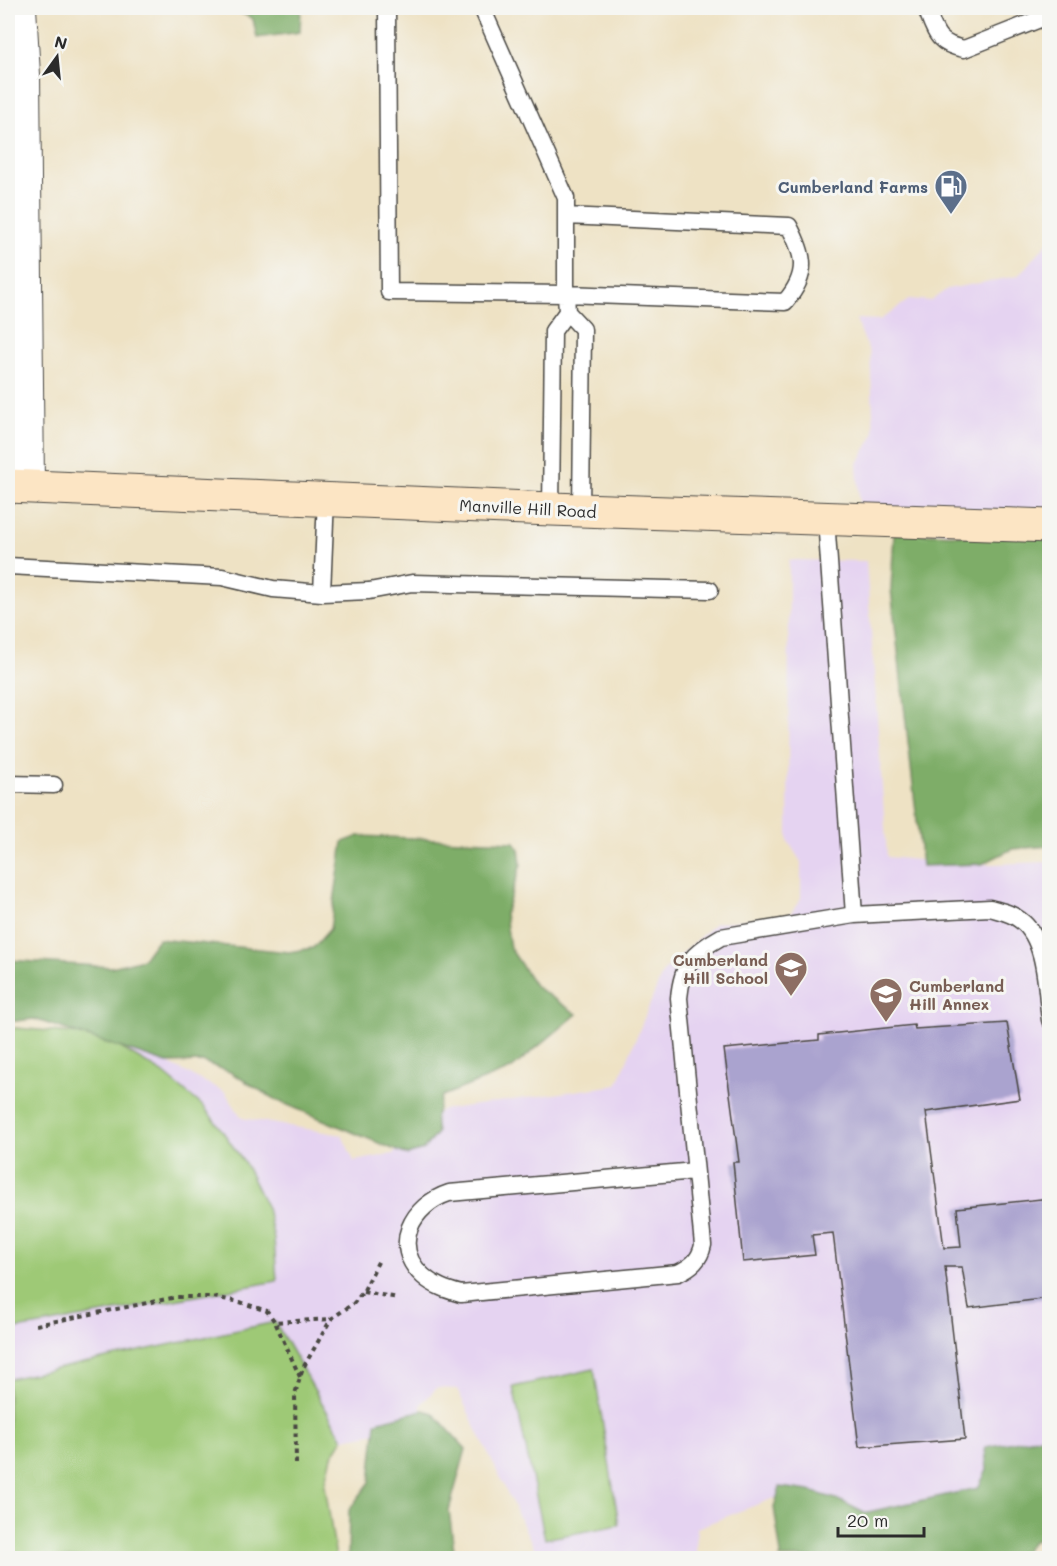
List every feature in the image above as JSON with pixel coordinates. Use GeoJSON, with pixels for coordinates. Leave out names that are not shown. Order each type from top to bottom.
{"type":"FeatureCollection","features":[{"type":"Feature","properties":{"kind":"main road","name":"Manville Hill Road"},"geometry":{"type":"LineString","coordinates":[[18,486],[566,510],[1050,526]]}},
{"type":"Feature","properties":{"kind":"street"},"geometry":{"type":"LineString","coordinates":[[18,486],[24,75],[20,8]]}},
{"type":"Feature","properties":{"kind":"lane"},"geometry":{"type":"LineString","coordinates":[[387,8],[389,292],[566,294],[784,302],[794,291],[801,277],[803,259],[789,226],[566,216]]}},
{"type":"Feature","properties":{"kind":"lane"},"geometry":{"type":"LineString","coordinates":[[482,8],[566,198],[567,312],[553,331],[566,510]]}},
{"type":"Feature","properties":{"kind":"lane"},"geometry":{"type":"LineString","coordinates":[[926,8],[938,38],[951,47],[964,49],[1050,15]]}},
{"type":"Feature","properties":{"kind":"lane"},"geometry":{"type":"LineString","coordinates":[[566,510],[583,329],[567,312]]}},
{"type":"Feature","properties":{"kind":"lane"},"geometry":{"type":"LineString","coordinates":[[322,593],[326,498]]}},
{"type":"Feature","properties":{"kind":"lane"},"geometry":{"type":"LineString","coordinates":[[826,519],[854,915]]}},
{"type":"Feature","properties":{"kind":"lane"},"geometry":{"type":"LineString","coordinates":[[8,566],[222,577],[273,589],[322,593],[369,591],[412,583],[710,590]]}},
{"type":"Feature","properties":{"kind":"lane"},"geometry":{"type":"LineString","coordinates":[[8,784],[54,785]]}},
{"type":"Feature","properties":{"kind":"lane"},"geometry":{"type":"LineString","coordinates":[[696,1171],[449,1193],[431,1200],[415,1217],[408,1237],[409,1257],[415,1268],[434,1284],[461,1294],[678,1273],[694,1263],[703,1245],[696,1171],[679,998],[684,968],[705,946],[721,937],[854,915],[990,908],[1021,920],[1040,945],[1050,1020]]}},
{"type":"Feature","properties":{"kind":"path"},"geometry":{"type":"LineString","coordinates":[[296,1464],[295,1394],[300,1377],[317,1339],[330,1319],[354,1303],[363,1292],[380,1260]]}},
{"type":"Feature","properties":{"kind":"path"},"geometry":{"type":"LineString","coordinates":[[363,1292],[398,1298]]}},
{"type":"Feature","properties":{"kind":"path"},"geometry":{"type":"LineString","coordinates":[[36,1326],[177,1297],[213,1297],[240,1302],[267,1311],[275,1322],[300,1377]]}},
{"type":"Feature","properties":{"kind":"path"},"geometry":{"type":"LineString","coordinates":[[275,1322],[330,1319]]}},
{"type":"Feature","properties":{"kind":"shaded area"},"geometry":{"type":"Polygon","coordinates":[[[1048,242],[1049,537],[861,527],[857,465],[874,434],[870,354],[856,319],[880,320],[910,299],[931,301],[947,289],[1018,276],[1048,242]]]}},
{"type":"Feature","properties":{"kind":"shaded area"},"geometry":{"type":"Polygon","coordinates":[[[789,560],[866,561],[887,857],[969,865],[1049,862],[1049,1486],[843,1533],[774,1498],[697,1528],[696,1558],[539,1558],[457,1389],[437,1388],[421,1404],[421,1425],[343,1439],[332,1456],[325,1485],[336,1558],[8,1558],[8,1029],[72,1033],[147,1053],[225,1092],[242,1118],[342,1135],[354,1161],[393,1154],[441,1110],[617,1085],[663,972],[715,923],[790,915],[801,898],[801,862],[788,841],[789,560]]]}},
{"type":"Feature","properties":{"kind":"green space"},"geometry":{"type":"Polygon","coordinates":[[[244,8],[301,8],[300,32],[257,38],[253,19],[241,13],[244,8]]]}},
{"type":"Feature","properties":{"kind":"green space"},"geometry":{"type":"Polygon","coordinates":[[[894,533],[1049,537],[1049,846],[1012,849],[982,864],[922,866],[891,589],[894,533]]]}},
{"type":"Feature","properties":{"kind":"green space"},"geometry":{"type":"Polygon","coordinates":[[[359,836],[514,842],[519,849],[521,864],[505,914],[510,948],[536,987],[577,1014],[511,1069],[442,1096],[435,1118],[437,1133],[423,1150],[407,1155],[276,1100],[230,1072],[203,1062],[167,1063],[34,1019],[8,1022],[8,960],[112,967],[143,959],[158,939],[289,952],[313,948],[330,929],[343,842],[359,836]]]}},
{"type":"Feature","properties":{"kind":"green space"},"geometry":{"type":"Polygon","coordinates":[[[8,1029],[72,1033],[116,1045],[163,1073],[204,1107],[245,1164],[267,1208],[274,1239],[277,1281],[35,1326],[15,1329],[8,1323],[8,1029]]]}},
{"type":"Feature","properties":{"kind":"green space"},"geometry":{"type":"Polygon","coordinates":[[[275,1322],[343,1439],[332,1456],[325,1485],[336,1558],[8,1558],[8,1379],[275,1322]]]}},
{"type":"Feature","properties":{"kind":"green space"},"geometry":{"type":"Polygon","coordinates":[[[594,1369],[619,1525],[545,1539],[513,1387],[594,1369]]]}},
{"type":"Feature","properties":{"kind":"green space"},"geometry":{"type":"Polygon","coordinates":[[[423,1410],[433,1413],[466,1449],[449,1510],[455,1558],[348,1558],[349,1510],[370,1482],[376,1422],[423,1410]]]}},
{"type":"Feature","properties":{"kind":"green space"},"geometry":{"type":"Polygon","coordinates":[[[1048,1436],[1049,1538],[1033,1541],[1018,1558],[780,1558],[774,1507],[780,1487],[810,1491],[839,1500],[864,1513],[978,1488],[987,1470],[985,1447],[1048,1436]]]}},
{"type":"Feature","properties":{"kind":"building"},"geometry":{"type":"Polygon","coordinates":[[[1007,1023],[1020,1099],[926,1112],[944,1248],[961,1247],[957,1208],[1050,1198],[1050,1298],[969,1308],[962,1267],[945,1267],[965,1439],[859,1447],[833,1233],[812,1235],[815,1255],[743,1262],[733,1162],[739,1162],[724,1049],[819,1040],[819,1035],[914,1025],[915,1029],[1007,1023]]]}},
{"type":"Feature","properties":{"kind":"place","name":"Cumberland Farms"},"geometry":{"type":"Point","coordinates":[951,215]}},
{"type":"Feature","properties":{"kind":"place","name":"Cumberland Hill School"},"geometry":{"type":"Point","coordinates":[791,997]}},
{"type":"Feature","properties":{"kind":"place","name":"Cumberland Hill Annex"},"geometry":{"type":"Point","coordinates":[886,1023]}}]}
